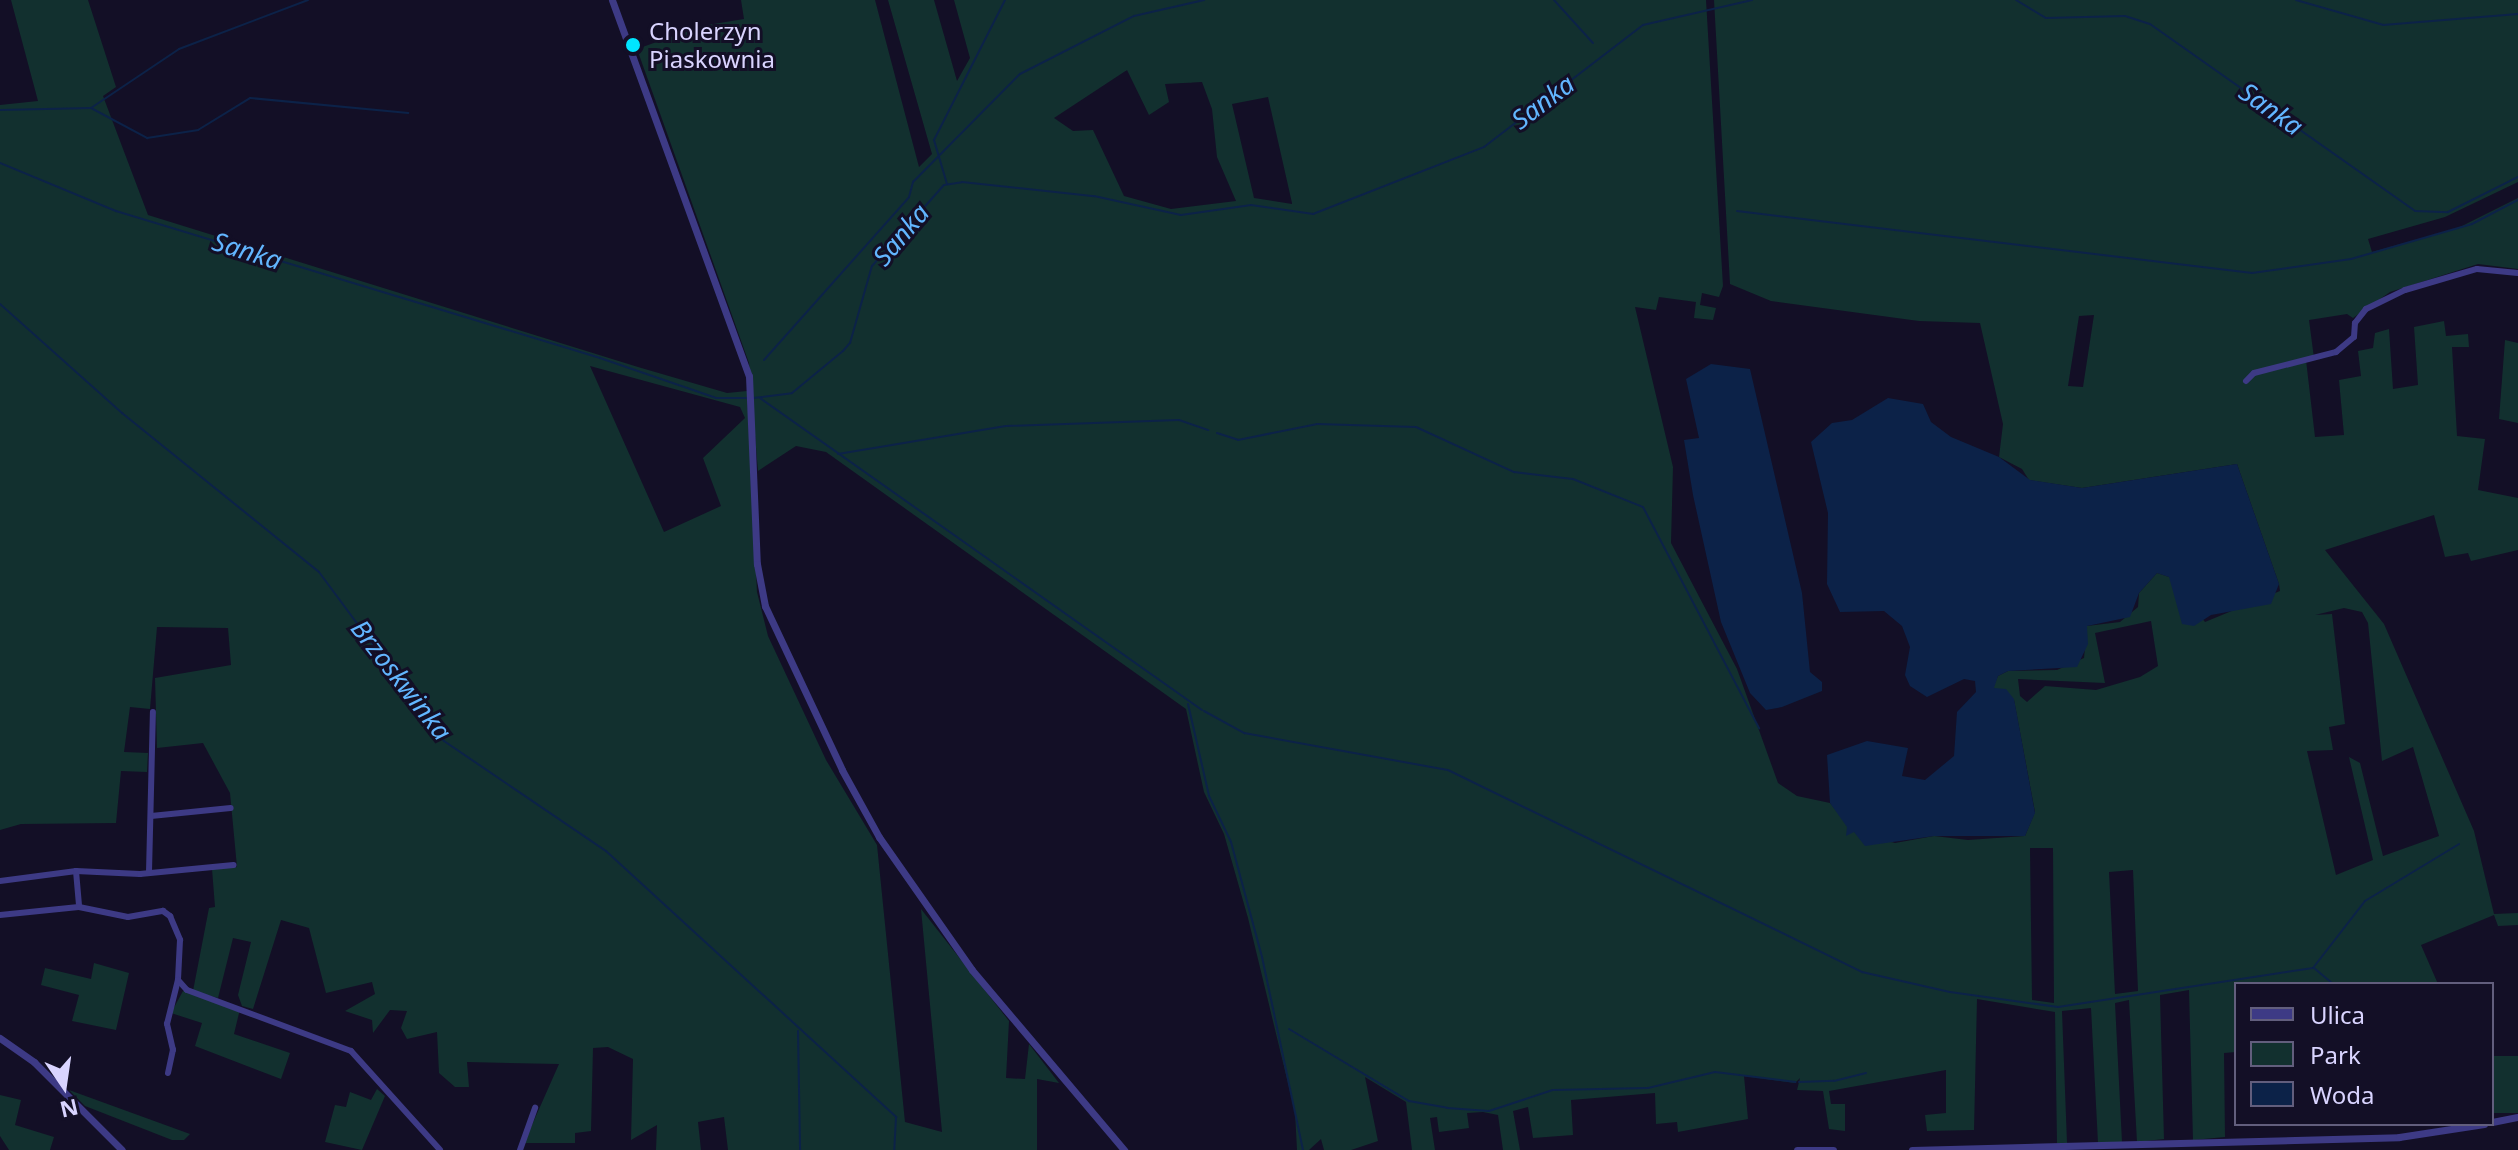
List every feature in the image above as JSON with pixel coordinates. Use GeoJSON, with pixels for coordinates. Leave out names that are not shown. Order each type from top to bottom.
{"type":"FeatureCollection","features":[{"type":"Feature","properties":{"kind":"street"},"geometry":{"type":"LineString","coordinates":[[612,0],[745,364],[762,592],[842,770],[879,837],[955,948],[1124,1150]]}},
{"type":"Feature","properties":{"kind":"street"},"geometry":{"type":"LineString","coordinates":[[2246,381],[2254,373],[2336,352],[2354,337],[2355,323],[2366,309],[2405,290],[2477,269],[2518,273]]}},
{"type":"Feature","properties":{"kind":"street"},"geometry":{"type":"LineString","coordinates":[[149,872],[153,712]]}},
{"type":"Feature","properties":{"kind":"street"},"geometry":{"type":"LineString","coordinates":[[151,816],[231,808]]}},
{"type":"Feature","properties":{"kind":"street"},"geometry":{"type":"LineString","coordinates":[[0,881],[76,871],[149,872],[234,865]]}},
{"type":"Feature","properties":{"kind":"street"},"geometry":{"type":"LineString","coordinates":[[76,871],[79,907]]}},
{"type":"Feature","properties":{"kind":"street"},"geometry":{"type":"LineString","coordinates":[[0,915],[79,907],[116,916],[163,911],[170,916],[183,951],[167,1024],[173,1050],[168,1073]]}},
{"type":"Feature","properties":{"kind":"street"},"geometry":{"type":"LineString","coordinates":[[178,980],[192,993],[351,1051],[440,1150]]}},
{"type":"Feature","properties":{"kind":"street"},"geometry":{"type":"LineString","coordinates":[[0,1038],[34,1062],[122,1150]]}},
{"type":"Feature","properties":{"kind":"street"},"geometry":{"type":"LineString","coordinates":[[520,1150],[535,1108]]}},
{"type":"Feature","properties":{"kind":"street"},"geometry":{"type":"LineString","coordinates":[[2494,1122],[2516,1117]]}},
{"type":"Feature","properties":{"kind":"street"},"geometry":{"type":"LineString","coordinates":[[1912,1150],[2399,1137],[2471,1126]]}},
{"type":"Feature","properties":{"kind":"street"},"geometry":{"type":"LineString","coordinates":[[1797,1150],[1833,1150]]}},
{"type":"Feature","properties":{"kind":"green space"},"geometry":{"type":"Polygon","coordinates":[[[11,0],[88,0],[116,87],[103,96],[148,215],[638,367],[727,393],[747,391],[757,592],[768,636],[826,760],[877,845],[905,1122],[942,1132],[921,909],[1009,1021],[1006,1078],[1025,1079],[1029,1044],[1059,1083],[1037,1079],[1037,1150],[728,1150],[724,1117],[698,1122],[701,1150],[656,1150],[657,1125],[631,1140],[633,1059],[608,1047],[593,1048],[591,1131],[575,1133],[575,1143],[524,1143],[559,1064],[467,1062],[469,1087],[455,1087],[439,1073],[437,1032],[407,1039],[401,1028],[407,1011],[390,1010],[373,1033],[372,1020],[345,1011],[375,994],[372,982],[326,993],[309,928],[281,920],[253,1009],[242,1006],[238,995],[251,942],[233,938],[218,998],[193,991],[209,908],[215,907],[212,869],[237,867],[230,793],[203,743],[157,748],[155,678],[231,665],[228,628],[157,627],[150,709],[130,707],[124,752],[148,753],[147,772],[121,771],[116,823],[21,824],[0,830],[0,105],[38,101],[11,0]],[[590,366],[664,532],[721,506],[703,458],[745,418],[740,407],[590,366]]]}},
{"type":"Feature","properties":{"kind":"green space"},"geometry":{"type":"Polygon","coordinates":[[[741,0],[875,0],[919,167],[932,154],[888,0],[934,0],[957,81],[970,58],[954,0],[1706,0],[1723,286],[1719,297],[1702,293],[1700,305],[1716,308],[1713,320],[1694,318],[1696,302],[1659,297],[1656,310],[1635,307],[1673,467],[1671,543],[1737,669],[1778,783],[1797,796],[1830,803],[1854,832],[1895,843],[1934,836],[1968,840],[2025,836],[2035,812],[2014,700],[1993,688],[1998,676],[2008,671],[2057,670],[2084,658],[2087,626],[2120,622],[2138,607],[2139,593],[2157,573],[2169,577],[2205,622],[2280,591],[2279,584],[2237,464],[2082,488],[2029,480],[2022,469],[1999,457],[2003,424],[1980,323],[1919,321],[1771,301],[1730,284],[1714,0],[2518,0],[2518,182],[2445,217],[2368,239],[2372,252],[2458,228],[2518,198],[2518,269],[2478,264],[2390,292],[2353,318],[2347,314],[2309,320],[2314,358],[2306,360],[2315,437],[2344,435],[2339,380],[2361,376],[2358,351],[2373,348],[2375,333],[2389,329],[2393,389],[2418,385],[2414,327],[2444,321],[2446,336],[2468,334],[2469,347],[2452,347],[2457,436],[2485,439],[2478,490],[2518,498],[2518,550],[2471,561],[2468,553],[2445,557],[2434,515],[2325,550],[2384,624],[2474,831],[2494,914],[2518,913],[2518,925],[2498,926],[2494,915],[2421,945],[2437,982],[2234,982],[2234,1052],[2224,1053],[2225,1137],[2193,1140],[2189,990],[2160,995],[2164,1139],[2137,1142],[2129,1000],[2115,1003],[2122,1142],[2098,1143],[2091,1008],[2062,1011],[2067,1143],[2057,1143],[2055,1012],[1977,999],[1974,1130],[1927,1131],[1925,1115],[1946,1113],[1946,1070],[1829,1091],[1831,1104],[1845,1104],[1845,1131],[1829,1129],[1823,1091],[1797,1090],[1800,1078],[1795,1083],[1744,1076],[1748,1119],[1678,1132],[1677,1122],[1656,1124],[1655,1093],[1571,1100],[1573,1135],[1533,1138],[1528,1107],[1513,1111],[1520,1150],[1503,1150],[1498,1115],[1483,1112],[1467,1113],[1469,1128],[1439,1132],[1437,1117],[1430,1118],[1435,1150],[1412,1150],[1406,1102],[1365,1077],[1378,1141],[1351,1150],[1324,1150],[1321,1139],[1309,1150],[1297,1150],[1295,1112],[1248,918],[1224,834],[1204,792],[1186,709],[826,452],[796,446],[758,471],[749,363],[637,49],[701,26],[744,19],[741,0]],[[1127,70],[1054,118],[1073,131],[1093,130],[1124,196],[1171,209],[1236,201],[1217,157],[1212,109],[1202,82],[1165,84],[1169,102],[1149,115],[1127,70]],[[1268,97],[1232,104],[1254,198],[1292,204],[1268,97]],[[2094,315],[2079,316],[2068,386],[2083,387],[2094,315]],[[2344,608],[2315,615],[2332,614],[2345,724],[2329,727],[2333,750],[2307,751],[2336,875],[2373,860],[2349,757],[2360,763],[2383,856],[2439,836],[2413,747],[2382,761],[2368,623],[2362,612],[2344,608]],[[2151,621],[2095,633],[2105,683],[2018,679],[2020,696],[2027,702],[2045,686],[2096,690],[2140,677],[2158,666],[2151,621]],[[2030,848],[2032,1000],[2054,1003],[2053,848],[2030,848]],[[2133,870],[2109,872],[2115,994],[2138,991],[2133,870]]]}},
{"type":"Feature","properties":{"kind":"green space"},"geometry":{"type":"Polygon","coordinates":[[[2505,340],[2518,343],[2518,423],[2499,419],[2505,340]]]}},
{"type":"Feature","properties":{"kind":"green space"},"geometry":{"type":"Polygon","coordinates":[[[94,963],[129,973],[116,1030],[72,1021],[79,995],[41,985],[45,968],[91,979],[94,963]]]}},
{"type":"Feature","properties":{"kind":"green space"},"geometry":{"type":"Polygon","coordinates":[[[183,991],[240,1009],[234,1034],[290,1053],[281,1079],[195,1046],[202,1023],[171,1013],[183,991]]]}},
{"type":"Feature","properties":{"kind":"green space"},"geometry":{"type":"Polygon","coordinates":[[[2494,1056],[2518,1056],[2518,1113],[2494,1113],[2494,1056]]]}},
{"type":"Feature","properties":{"kind":"green space"},"geometry":{"type":"Polygon","coordinates":[[[377,1089],[385,1096],[362,1150],[325,1142],[335,1105],[346,1107],[350,1092],[371,1100],[377,1089]]]}},
{"type":"Feature","properties":{"kind":"green space"},"geometry":{"type":"Polygon","coordinates":[[[69,1090],[190,1134],[184,1140],[172,1140],[85,1106],[69,1090]]]}},
{"type":"Feature","properties":{"kind":"green space"},"geometry":{"type":"Polygon","coordinates":[[[0,1095],[21,1100],[15,1125],[54,1137],[50,1150],[9,1150],[0,1136],[0,1095]]]}},
{"type":"Feature","properties":{"kind":"water"},"geometry":{"type":"Polygon","coordinates":[[[1711,364],[1750,369],[1802,593],[1810,672],[1822,682],[1822,691],[1766,710],[1750,693],[1721,622],[1684,440],[1699,438],[1686,379],[1711,364]]]}},
{"type":"Feature","properties":{"kind":"water"},"geometry":{"type":"Polygon","coordinates":[[[1888,398],[1923,404],[1931,422],[1951,437],[1999,457],[2030,480],[2082,488],[2237,464],[2279,584],[2271,604],[2211,615],[2194,626],[2182,624],[2169,577],[2157,573],[2139,593],[2130,617],[2087,626],[2088,644],[2077,667],[2008,671],[1998,676],[1994,688],[2006,689],[2014,699],[2035,813],[2025,836],[1934,836],[1865,846],[1854,832],[1846,836],[1847,827],[1830,803],[1827,755],[1867,741],[1908,748],[1902,776],[1925,780],[1954,756],[1957,712],[1976,692],[1975,681],[1964,679],[1927,697],[1910,686],[1905,675],[1910,647],[1902,626],[1884,611],[1840,612],[1827,584],[1828,513],[1811,442],[1832,423],[1852,420],[1888,398]]]}},
{"type":"Feature","properties":{"kind":"waterway"},"geometry":{"type":"LineString","coordinates":[[0,110],[91,108],[179,49],[308,0]]}},
{"type":"Feature","properties":{"kind":"waterway"},"geometry":{"type":"LineString","coordinates":[[947,184],[934,140],[1005,0]]}},
{"type":"Feature","properties":{"kind":"waterway"},"geometry":{"type":"LineString","coordinates":[[764,360],[909,197],[913,182],[1020,74],[1134,16],[1204,0]]}},
{"type":"Feature","properties":{"kind":"waterway"},"geometry":{"type":"LineString","coordinates":[[1554,0],[1593,43]]}},
{"type":"Feature","properties":{"kind":"waterway","name":"Sanka"},"geometry":{"type":"LineString","coordinates":[[0,163],[116,211],[600,358],[716,398],[753,398],[792,393],[843,351],[850,343],[872,266],[944,185],[962,182],[1094,196],[1181,215],[1251,205],[1313,214],[1484,147],[1643,25],[1752,0]]}},
{"type":"Feature","properties":{"kind":"waterway","name":"Sanka"},"geometry":{"type":"LineString","coordinates":[[2016,0],[2046,18],[2125,16],[2150,24],[2415,211],[2448,212],[2518,177]]}},
{"type":"Feature","properties":{"kind":"waterway"},"geometry":{"type":"LineString","coordinates":[[2296,0],[2383,25],[2518,14]]}},
{"type":"Feature","properties":{"kind":"waterway"},"geometry":{"type":"LineString","coordinates":[[91,108],[147,138],[198,130],[250,98],[408,113]]}},
{"type":"Feature","properties":{"kind":"waterway"},"geometry":{"type":"LineString","coordinates":[[1737,211],[2252,273],[2351,259],[2472,224],[2518,200]]}},
{"type":"Feature","properties":{"kind":"waterway","name":"Brzoskwinka"},"geometry":{"type":"LineString","coordinates":[[0,304],[122,413],[319,572],[444,741],[606,851],[896,1117],[894,1150]]}},
{"type":"Feature","properties":{"kind":"waterway"},"geometry":{"type":"LineString","coordinates":[[760,398],[1202,710]]}},
{"type":"Feature","properties":{"kind":"waterway"},"geometry":{"type":"LineString","coordinates":[[838,454],[1006,426],[1179,420],[1208,430]]}},
{"type":"Feature","properties":{"kind":"waterway"},"geometry":{"type":"LineString","coordinates":[[1217,433],[1238,440],[1317,424],[1416,427],[1514,472],[1573,479],[1643,507],[1759,728]]}},
{"type":"Feature","properties":{"kind":"waterway"},"geometry":{"type":"LineString","coordinates":[[1188,704],[1209,796],[1231,842],[1262,957],[1303,1150]]}},
{"type":"Feature","properties":{"kind":"waterway"},"geometry":{"type":"LineString","coordinates":[[1204,711],[1244,733],[1448,770],[1862,972],[1950,992],[2058,1007],[2313,968],[2365,901],[2459,844]]}},
{"type":"Feature","properties":{"kind":"waterway"},"geometry":{"type":"LineString","coordinates":[[2314,968],[2331,982]]}},
{"type":"Feature","properties":{"kind":"waterway"},"geometry":{"type":"LineString","coordinates":[[1289,1029],[1409,1101],[1447,1108],[1489,1111],[1553,1090],[1648,1088],[1715,1072],[1795,1082]]}},
{"type":"Feature","properties":{"kind":"waterway"},"geometry":{"type":"LineString","coordinates":[[798,1031],[800,1150]]}},
{"type":"Feature","properties":{"kind":"waterway"},"geometry":{"type":"LineString","coordinates":[[1799,1082],[1834,1081],[1866,1073]]}},
{"type":"Feature","properties":{"kind":"place","name":"Cholerzyn Piaskownia"},"geometry":{"type":"Point","coordinates":[633,45]}}]}
